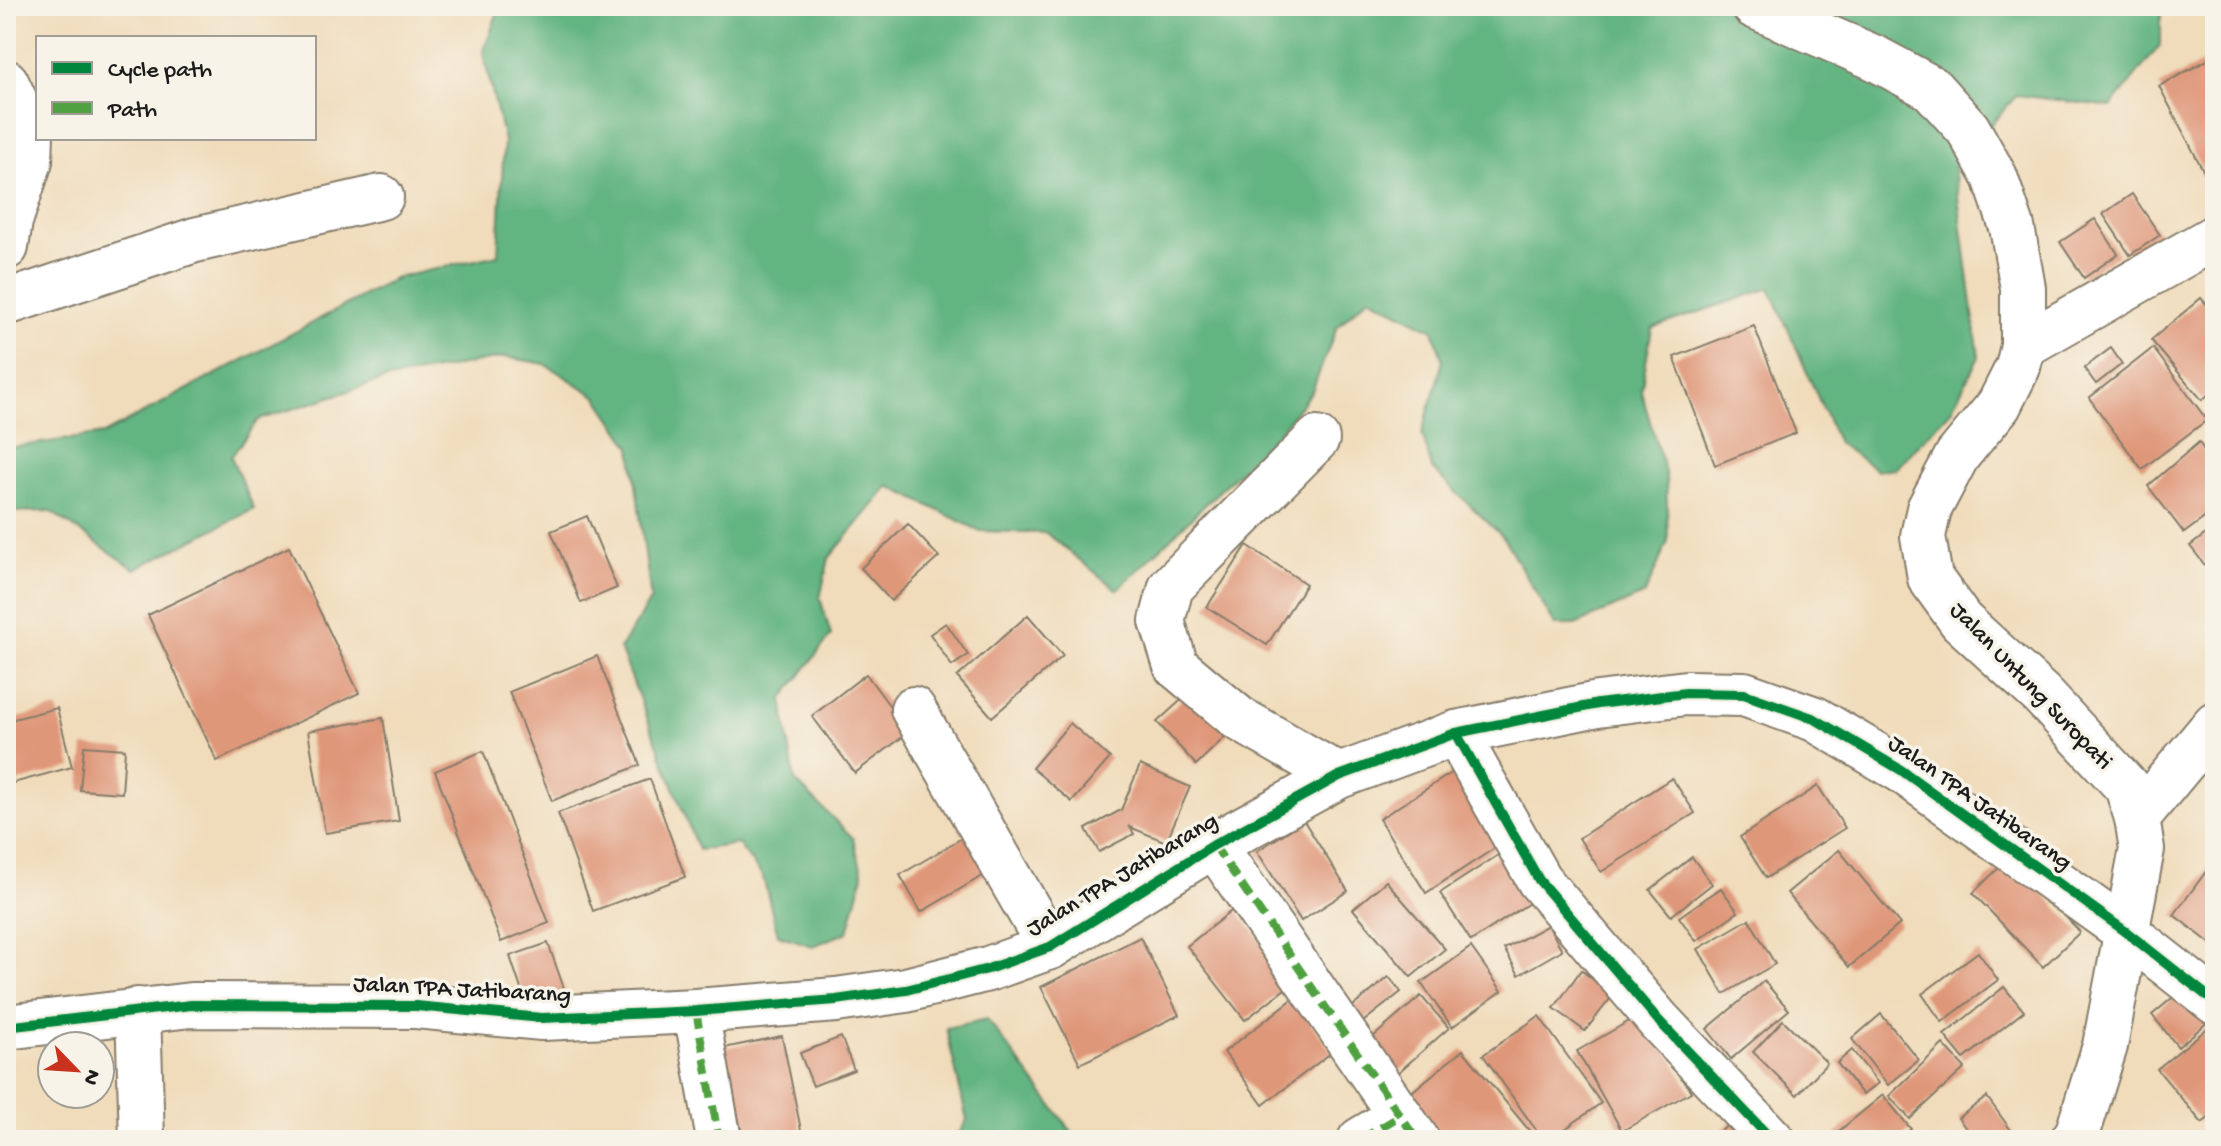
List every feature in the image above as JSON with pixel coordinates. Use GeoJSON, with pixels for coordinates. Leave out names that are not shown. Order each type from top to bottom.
{"type":"FeatureCollection","features":[{"type":"Feature","properties":{"kind":"street","name":"Jalan Untung Suropati"},"geometry":{"type":"LineString","coordinates":[[1754,6],[1875,58],[1931,88],[1968,129],[1995,177],[2012,227],[2023,288],[2023,346],[2018,367],[1999,405],[1957,456],[1929,509],[1923,536],[1930,578],[1961,621],[2042,695],[2127,787],[2137,818],[2142,849],[2105,1046],[2073,1140]]}},
{"type":"Feature","properties":{"kind":"street"},"geometry":{"type":"LineString","coordinates":[[6,82],[31,135],[30,161],[10,221],[6,247]]}},
{"type":"Feature","properties":{"kind":"street"},"geometry":{"type":"LineString","coordinates":[[6,303],[195,240],[381,197]]}},
{"type":"Feature","properties":{"kind":"street"},"geometry":{"type":"LineString","coordinates":[[2023,346],[2215,237]]}},
{"type":"Feature","properties":{"kind":"street"},"geometry":{"type":"LineString","coordinates":[[1317,439],[1171,587],[1162,621],[1176,666],[1238,718],[1339,776]]}},
{"type":"Feature","properties":{"kind":"street","name":"Jalan TPA Jatibarang"},"geometry":{"type":"LineString","coordinates":[[6,1027],[191,1005],[416,1006],[542,1018],[696,1011],[836,1000],[906,990],[988,969],[1050,947],[1214,845],[1339,776],[1456,733],[1598,704],[1686,693],[1744,694],[1815,719],[1901,770],[2125,931],[2215,1002]]}},
{"type":"Feature","properties":{"kind":"street"},"geometry":{"type":"LineString","coordinates":[[913,709],[1050,947]]}},
{"type":"Feature","properties":{"kind":"street"},"geometry":{"type":"LineString","coordinates":[[2137,818],[2215,724]]}},
{"type":"Feature","properties":{"kind":"street"},"geometry":{"type":"LineString","coordinates":[[1456,733],[1539,880],[1659,1021],[1772,1140]]}},
{"type":"Feature","properties":{"kind":"street"},"geometry":{"type":"LineString","coordinates":[[1214,845],[1409,1128],[1360,1140]]}},
{"type":"Feature","properties":{"kind":"street"},"geometry":{"type":"LineString","coordinates":[[138,1010],[142,1140]]}},
{"type":"Feature","properties":{"kind":"street"},"geometry":{"type":"LineString","coordinates":[[696,1011],[719,1140]]}},
{"type":"Feature","properties":{"kind":"green space"},"geometry":{"type":"Polygon","coordinates":[[[496,6],[2161,6],[2161,44],[2111,107],[2017,95],[1954,167],[1979,357],[1950,412],[1895,469],[1877,470],[1838,443],[1770,288],[1652,328],[1641,391],[1666,476],[1668,541],[1645,594],[1575,625],[1555,625],[1503,537],[1432,469],[1422,433],[1443,361],[1433,330],[1369,297],[1337,327],[1312,391],[1274,438],[1117,590],[1046,533],[980,531],[889,486],[829,558],[820,598],[831,635],[782,700],[795,781],[853,838],[863,875],[848,932],[813,946],[778,935],[763,877],[738,844],[698,850],[620,648],[651,599],[631,447],[597,397],[545,364],[505,357],[383,380],[258,420],[231,457],[254,509],[135,569],[50,511],[6,512],[6,448],[104,434],[396,278],[498,255],[504,141],[483,53],[497,14],[496,6]]]}},
{"type":"Feature","properties":{"kind":"green space"},"geometry":{"type":"Polygon","coordinates":[[[987,1019],[1080,1140],[939,1140],[960,1132],[967,1120],[946,1028],[987,1019]]]}},
{"type":"Feature","properties":{"kind":"building"},"geometry":{"type":"Polygon","coordinates":[[[2215,56],[2215,167],[2204,172],[2159,86],[2215,56]]]}},
{"type":"Feature","properties":{"kind":"building"},"geometry":{"type":"Polygon","coordinates":[[[2132,194],[2160,235],[2130,255],[2103,214],[2132,194]]]}},
{"type":"Feature","properties":{"kind":"building"},"geometry":{"type":"Polygon","coordinates":[[[2095,219],[2118,254],[2084,278],[2060,242],[2095,219]]]}},
{"type":"Feature","properties":{"kind":"building"},"geometry":{"type":"Polygon","coordinates":[[[2201,298],[2215,314],[2215,389],[2202,400],[2151,340],[2201,298]]]}},
{"type":"Feature","properties":{"kind":"building"},"geometry":{"type":"Polygon","coordinates":[[[1754,326],[1796,433],[1715,465],[1674,357],[1754,326]]]}},
{"type":"Feature","properties":{"kind":"building"},"geometry":{"type":"Polygon","coordinates":[[[2111,348],[2122,364],[2096,384],[2084,368],[2111,348]]]}},
{"type":"Feature","properties":{"kind":"building"},"geometry":{"type":"Polygon","coordinates":[[[2153,348],[2207,420],[2142,469],[2089,398],[2153,348]]]}},
{"type":"Feature","properties":{"kind":"building"},"geometry":{"type":"Polygon","coordinates":[[[2215,441],[2215,510],[2184,533],[2148,486],[2199,442],[2204,450],[2215,441]]]}},
{"type":"Feature","properties":{"kind":"building"},"geometry":{"type":"Polygon","coordinates":[[[587,516],[617,588],[581,603],[551,531],[587,516]]]}},
{"type":"Feature","properties":{"kind":"building"},"geometry":{"type":"Polygon","coordinates":[[[908,524],[939,557],[891,601],[861,568],[908,524]]]}},
{"type":"Feature","properties":{"kind":"building"},"geometry":{"type":"Polygon","coordinates":[[[2215,527],[2215,578],[2190,546],[2215,527]]]}},
{"type":"Feature","properties":{"kind":"building"},"geometry":{"type":"Polygon","coordinates":[[[1247,545],[1306,584],[1267,645],[1207,607],[1247,545]]]}},
{"type":"Feature","properties":{"kind":"building"},"geometry":{"type":"Polygon","coordinates":[[[289,547],[359,693],[217,761],[148,615],[289,547]]]}},
{"type":"Feature","properties":{"kind":"building"},"geometry":{"type":"Polygon","coordinates":[[[1028,615],[1063,656],[992,717],[957,677],[1028,615]]]}},
{"type":"Feature","properties":{"kind":"building"},"geometry":{"type":"Polygon","coordinates":[[[946,623],[968,655],[952,666],[930,634],[946,623]]]}},
{"type":"Feature","properties":{"kind":"building"},"geometry":{"type":"Polygon","coordinates":[[[597,656],[640,765],[552,801],[509,692],[597,656]]]}},
{"type":"Feature","properties":{"kind":"building"},"geometry":{"type":"Polygon","coordinates":[[[866,674],[909,732],[855,773],[812,716],[866,674]]]}},
{"type":"Feature","properties":{"kind":"building"},"geometry":{"type":"Polygon","coordinates":[[[1190,692],[1228,734],[1196,765],[1157,722],[1190,692]]]}},
{"type":"Feature","properties":{"kind":"building"},"geometry":{"type":"Polygon","coordinates":[[[57,708],[72,767],[6,785],[6,721],[57,708]]]}},
{"type":"Feature","properties":{"kind":"building"},"geometry":{"type":"Polygon","coordinates":[[[383,718],[399,821],[325,833],[308,731],[383,718]]]}},
{"type":"Feature","properties":{"kind":"building"},"geometry":{"type":"Polygon","coordinates":[[[1070,723],[1110,758],[1072,802],[1032,768],[1070,723]]]}},
{"type":"Feature","properties":{"kind":"building"},"geometry":{"type":"Polygon","coordinates":[[[84,746],[125,749],[122,793],[80,790],[84,746]]]}},
{"type":"Feature","properties":{"kind":"building"},"geometry":{"type":"Polygon","coordinates":[[[483,751],[549,923],[501,942],[435,771],[483,751]]]}},
{"type":"Feature","properties":{"kind":"building"},"geometry":{"type":"Polygon","coordinates":[[[1140,765],[1190,787],[1166,842],[1130,827],[1134,834],[1099,852],[1086,829],[1121,810],[1140,765]]]}},
{"type":"Feature","properties":{"kind":"building"},"geometry":{"type":"Polygon","coordinates":[[[1461,767],[1507,840],[1426,893],[1379,819],[1461,767]]]}},
{"type":"Feature","properties":{"kind":"building"},"geometry":{"type":"Polygon","coordinates":[[[1672,778],[1695,813],[1601,872],[1579,838],[1672,778]]]}},
{"type":"Feature","properties":{"kind":"building"},"geometry":{"type":"Polygon","coordinates":[[[650,779],[685,877],[593,911],[558,813],[650,779]]]}},
{"type":"Feature","properties":{"kind":"building"},"geometry":{"type":"Polygon","coordinates":[[[1818,786],[1845,828],[1766,878],[1740,837],[1818,786]]]}},
{"type":"Feature","properties":{"kind":"building"},"geometry":{"type":"Polygon","coordinates":[[[1304,821],[1348,891],[1301,921],[1257,851],[1304,821]]]}},
{"type":"Feature","properties":{"kind":"building"},"geometry":{"type":"Polygon","coordinates":[[[967,835],[989,872],[921,912],[900,875],[967,835]]]}},
{"type":"Feature","properties":{"kind":"building"},"geometry":{"type":"Polygon","coordinates":[[[1506,850],[1537,898],[1471,941],[1440,893],[1506,850]]]}},
{"type":"Feature","properties":{"kind":"building"},"geometry":{"type":"Polygon","coordinates":[[[1839,850],[1900,924],[1849,967],[1787,893],[1839,850]]]}},
{"type":"Feature","properties":{"kind":"building"},"geometry":{"type":"Polygon","coordinates":[[[1692,857],[1712,884],[1671,916],[1650,890],[1692,857]]]}},
{"type":"Feature","properties":{"kind":"building"},"geometry":{"type":"Polygon","coordinates":[[[2010,857],[2080,932],[2043,967],[1973,893],[2010,857]]]}},
{"type":"Feature","properties":{"kind":"building"},"geometry":{"type":"Polygon","coordinates":[[[2213,862],[2215,864],[2215,947],[2174,915],[2213,862]]]}},
{"type":"Feature","properties":{"kind":"building"},"geometry":{"type":"Polygon","coordinates":[[[1386,881],[1445,949],[1411,977],[1353,909],[1386,881]]]}},
{"type":"Feature","properties":{"kind":"building"},"geometry":{"type":"Polygon","coordinates":[[[1721,888],[1738,912],[1696,941],[1679,917],[1721,888]]]}},
{"type":"Feature","properties":{"kind":"building"},"geometry":{"type":"Polygon","coordinates":[[[1235,908],[1294,982],[1245,1020],[1187,946],[1235,908]]]}},
{"type":"Feature","properties":{"kind":"building"},"geometry":{"type":"Polygon","coordinates":[[[1749,919],[1775,964],[1724,994],[1698,949],[1749,919]]]}},
{"type":"Feature","properties":{"kind":"building"},"geometry":{"type":"Polygon","coordinates":[[[1548,925],[1562,950],[1519,975],[1504,949],[1548,925]]]}},
{"type":"Feature","properties":{"kind":"building"},"geometry":{"type":"Polygon","coordinates":[[[1140,937],[1179,1015],[1080,1064],[1041,987],[1140,937]]]}},
{"type":"Feature","properties":{"kind":"building"},"geometry":{"type":"Polygon","coordinates":[[[548,943],[565,991],[526,1004],[510,956],[548,943]]]}},
{"type":"Feature","properties":{"kind":"building"},"geometry":{"type":"Polygon","coordinates":[[[1471,947],[1502,991],[1452,1027],[1421,983],[1471,947]]]}},
{"type":"Feature","properties":{"kind":"building"},"geometry":{"type":"Polygon","coordinates":[[[1978,952],[1998,980],[1942,1022],[1922,994],[1978,952]]]}},
{"type":"Feature","properties":{"kind":"building"},"geometry":{"type":"Polygon","coordinates":[[[1581,970],[1613,995],[1585,1031],[1554,1008],[1581,970]]]}},
{"type":"Feature","properties":{"kind":"building"},"geometry":{"type":"Polygon","coordinates":[[[1389,977],[1401,992],[1354,1029],[1342,1015],[1389,977]]]}},
{"type":"Feature","properties":{"kind":"building"},"geometry":{"type":"Polygon","coordinates":[[[1764,981],[1789,1010],[1731,1059],[1707,1029],[1764,981]]]}},
{"type":"Feature","properties":{"kind":"building"},"geometry":{"type":"Polygon","coordinates":[[[2189,984],[2215,1016],[2178,1047],[2152,1015],[2189,984]]]}},
{"type":"Feature","properties":{"kind":"building"},"geometry":{"type":"Polygon","coordinates":[[[2004,987],[2024,1011],[1964,1059],[1944,1035],[2004,987]]]}},
{"type":"Feature","properties":{"kind":"building"},"geometry":{"type":"Polygon","coordinates":[[[1421,996],[1449,1028],[1394,1076],[1366,1043],[1421,996]]]}},
{"type":"Feature","properties":{"kind":"building"},"geometry":{"type":"Polygon","coordinates":[[[1293,999],[1332,1052],[1263,1105],[1224,1052],[1293,999]]]}},
{"type":"Feature","properties":{"kind":"building"},"geometry":{"type":"Polygon","coordinates":[[[1645,1012],[1691,1092],[1622,1131],[1577,1051],[1645,1012]]]}},
{"type":"Feature","properties":{"kind":"building"},"geometry":{"type":"Polygon","coordinates":[[[1881,1014],[1919,1060],[1888,1085],[1852,1039],[1881,1014]]]}},
{"type":"Feature","properties":{"kind":"building"},"geometry":{"type":"Polygon","coordinates":[[[1539,1016],[1601,1103],[1550,1140],[1543,1140],[1483,1055],[1539,1016]]]}},
{"type":"Feature","properties":{"kind":"building"},"geometry":{"type":"Polygon","coordinates":[[[1783,1020],[1827,1063],[1797,1095],[1753,1052],[1783,1020]]]}},
{"type":"Feature","properties":{"kind":"building"},"geometry":{"type":"Polygon","coordinates":[[[2215,1022],[2215,1113],[2202,1123],[2157,1069],[2215,1022]]]}},
{"type":"Feature","properties":{"kind":"building"},"geometry":{"type":"Polygon","coordinates":[[[782,1036],[802,1135],[777,1140],[743,1140],[724,1048],[782,1036]]]}},
{"type":"Feature","properties":{"kind":"building"},"geometry":{"type":"Polygon","coordinates":[[[841,1037],[854,1070],[813,1086],[800,1053],[841,1037]]]}},
{"type":"Feature","properties":{"kind":"building"},"geometry":{"type":"Polygon","coordinates":[[[1943,1044],[1965,1068],[1910,1119],[1889,1096],[1943,1044]]]}},
{"type":"Feature","properties":{"kind":"building"},"geometry":{"type":"Polygon","coordinates":[[[1463,1050],[1537,1140],[1436,1140],[1403,1099],[1463,1050]]]}},
{"type":"Feature","properties":{"kind":"building"},"geometry":{"type":"Polygon","coordinates":[[[1852,1050],[1878,1083],[1863,1095],[1837,1063],[1852,1050]]]}},
{"type":"Feature","properties":{"kind":"building"},"geometry":{"type":"Polygon","coordinates":[[[1883,1095],[1911,1129],[1897,1140],[1828,1140],[1883,1095]]]}},
{"type":"Feature","properties":{"kind":"building"},"geometry":{"type":"Polygon","coordinates":[[[1987,1097],[2013,1133],[2003,1140],[1975,1140],[1958,1118],[1987,1097]]]}},
{"type":"Feature","properties":{"kind":"building"},"geometry":{"type":"Polygon","coordinates":[[[1739,1115],[1761,1140],[1711,1140],[1739,1115]]]}},
{"type":"Feature","properties":{"kind":"marked path"},"geometry":{"type":"LineString","coordinates":[[1214,845],[1417,1140]]}},
{"type":"Feature","properties":{"kind":"marked path"},"geometry":{"type":"LineString","coordinates":[[696,1011],[719,1140]]}},
{"type":"Feature","properties":{"kind":"marked path"},"geometry":{"type":"LineString","coordinates":[[1360,1140],[1400,1116]]}},
{"type":"Feature","properties":{"kind":"cycle path"},"geometry":{"type":"LineString","coordinates":[[6,1027],[191,1005],[416,1006],[542,1018],[696,1011],[836,1000],[906,990],[988,969],[1050,947],[1214,845],[1339,776],[1456,733],[1598,704],[1686,693],[1744,694],[1815,719],[1901,770],[2125,931],[2215,1002]]}},
{"type":"Feature","properties":{"kind":"cycle path"},"geometry":{"type":"LineString","coordinates":[[1456,733],[1539,880],[1659,1021],[1772,1140]]}}]}
